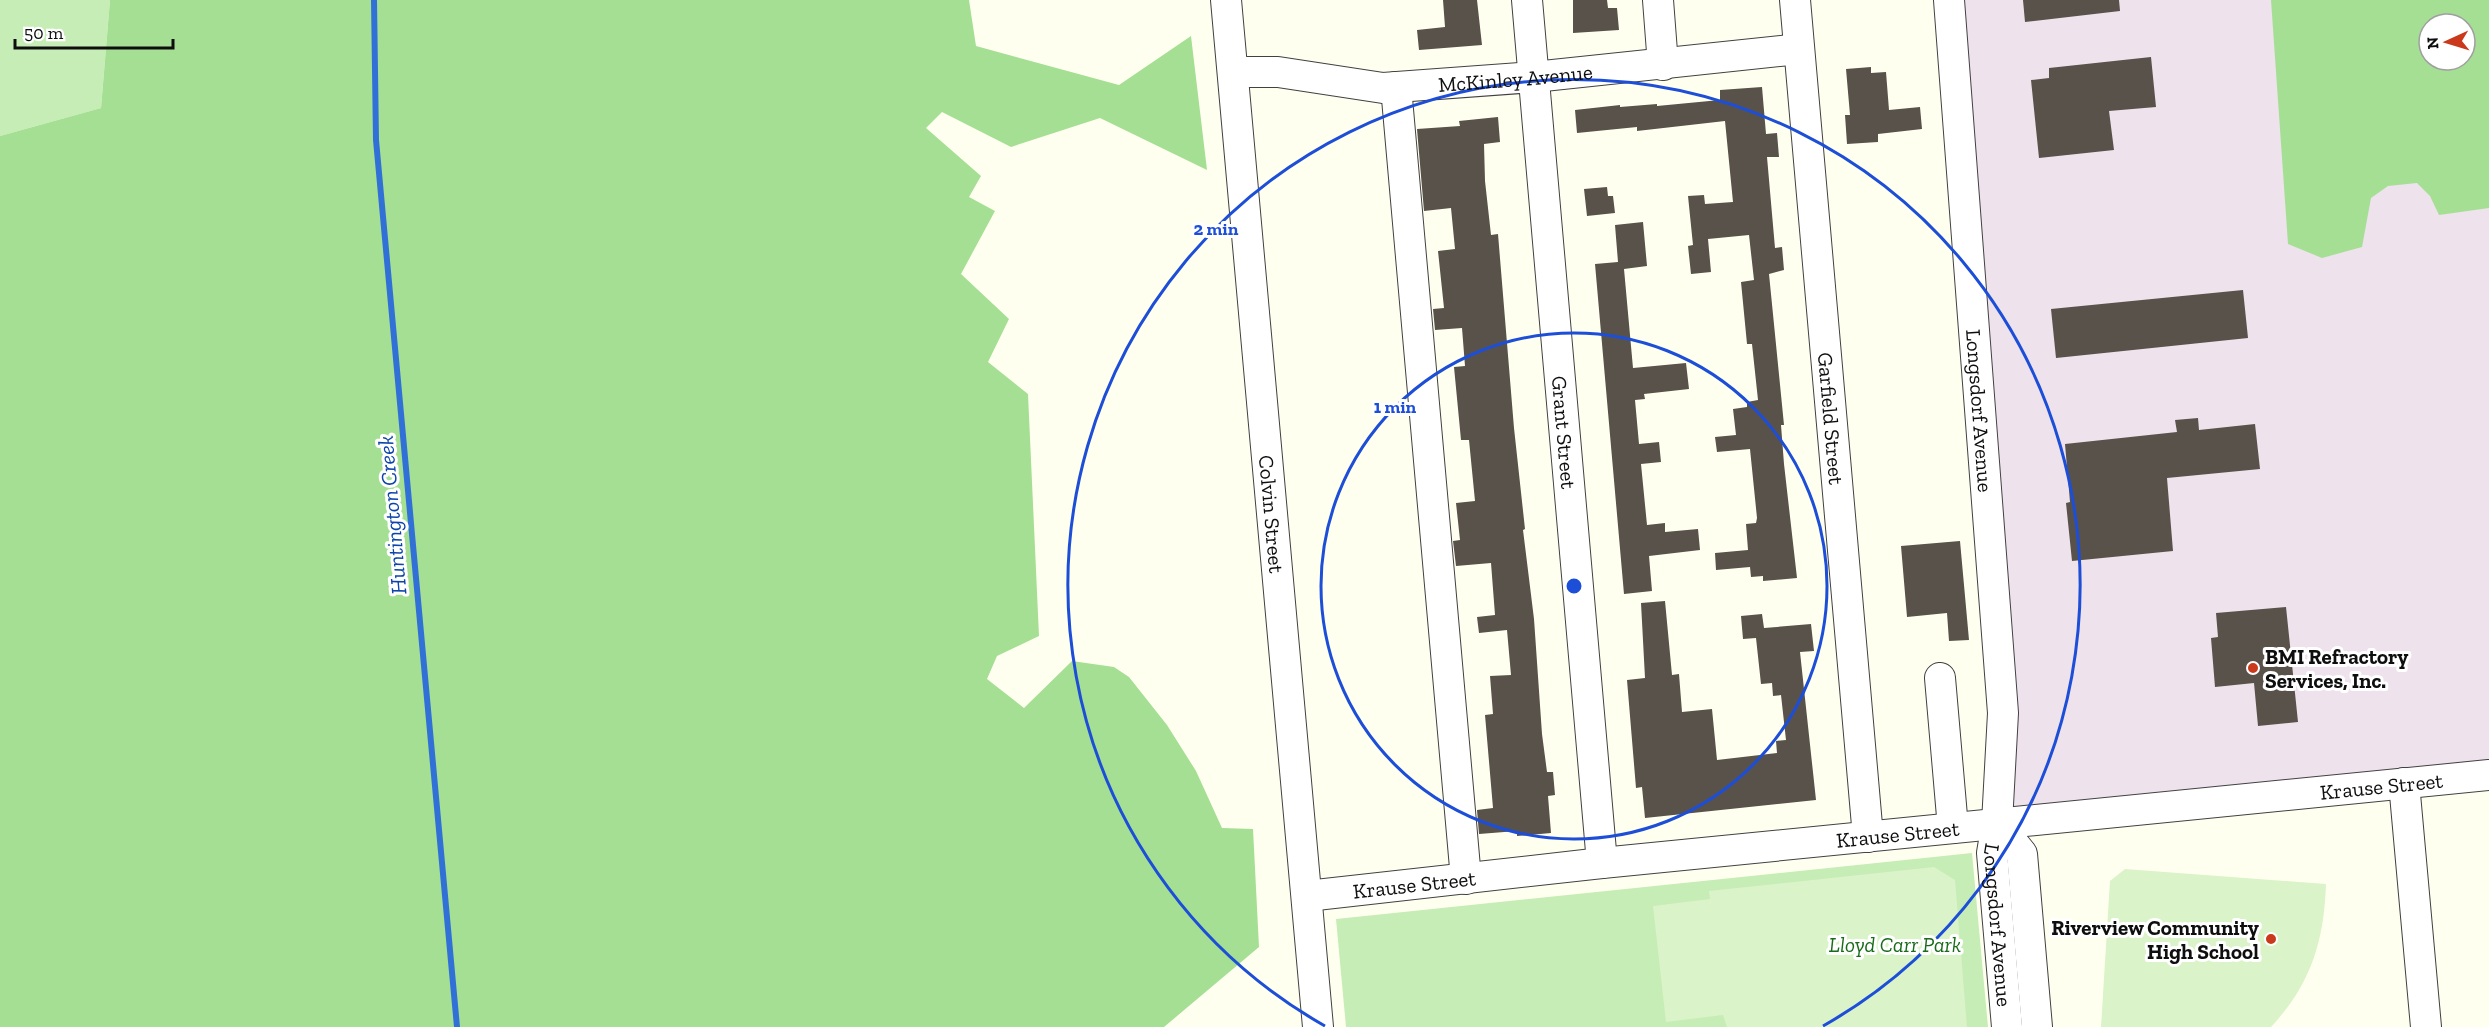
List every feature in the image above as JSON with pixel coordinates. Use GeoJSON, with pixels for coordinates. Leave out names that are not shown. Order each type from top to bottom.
{"type":"FeatureCollection","features":[{"type":"Feature","properties":{"kind":"street","name":"Colvin Street"},"geometry":{"type":"LineString","coordinates":[[1226,0],[1318,1027]]}},
{"type":"Feature","properties":{"kind":"street","name":"Grant Street"},"geometry":{"type":"LineString","coordinates":[[1527,0],[1602,863]]}},
{"type":"Feature","properties":{"kind":"street"},"geometry":{"type":"LineString","coordinates":[[1658,0],[1664,65]]}},
{"type":"Feature","properties":{"kind":"street","name":"Garfield Street"},"geometry":{"type":"LineString","coordinates":[[1795,0],[1868,837]]}},
{"type":"Feature","properties":{"kind":"street","name":"Longsdorf Avenue"},"geometry":{"type":"LineString","coordinates":[[1949,0],[2003,713],[1997,823],[1992,853],[2007,1027]]}},
{"type":"Feature","properties":{"kind":"street","name":"McKinley Avenue"},"geometry":{"type":"LineString","coordinates":[[1233,72],[1278,72],[1362,87],[1396,87],[1664,65],[1799,49]]}},
{"type":"Feature","properties":{"kind":"street"},"geometry":{"type":"LineString","coordinates":[[1396,87],[1466,879]]}},
{"type":"Feature","properties":{"kind":"street"},"geometry":{"type":"LineString","coordinates":[[1940,678],[1953,828]]}},
{"type":"Feature","properties":{"kind":"street","name":"Krause Street"},"geometry":{"type":"LineString","coordinates":[[1307,896],[1602,863],[2489,775]]}},
{"type":"Feature","properties":{"kind":"street"},"geometry":{"type":"LineString","coordinates":[[2403,783],[2426,1027]]}},
{"type":"Feature","properties":{"kind":"street","name":"Longsdorf Avenue"},"geometry":{"type":"LineString","coordinates":[[1997,823],[2022,854],[2037,1027]]}},
{"type":"Feature","properties":{"kind":"shaded area"},"geometry":{"type":"Polygon","coordinates":[[[1949,0],[2489,0],[2489,775],[1997,823],[1949,0]]]}},
{"type":"Feature","properties":{"kind":"green space"},"geometry":{"type":"Polygon","coordinates":[[[0,0],[110,0],[101,108],[0,136],[0,0]]]}},
{"type":"Feature","properties":{"kind":"green space"},"geometry":{"type":"Polygon","coordinates":[[[110,0],[969,0],[976,46],[1119,85],[1191,36],[1207,170],[1100,118],[1011,147],[942,112],[926,128],[981,176],[969,197],[995,211],[961,274],[1009,319],[988,362],[1028,394],[1039,636],[997,656],[987,679],[1024,708],[1072,661],[1114,667],[1129,677],[1167,725],[1196,771],[1222,828],[1253,829],[1259,947],[1164,1027],[0,1027],[0,136],[101,108],[110,0]]]}},
{"type":"Feature","properties":{"kind":"green space"},"geometry":{"type":"Polygon","coordinates":[[[2271,0],[2489,0],[2489,208],[2439,215],[2430,196],[2417,183],[2388,186],[2371,198],[2362,247],[2322,258],[2288,244],[2271,0]]]}},
{"type":"Feature","properties":{"kind":"green space","name":"Lloyd Carr Park"},"geometry":{"type":"Polygon","coordinates":[[[1972,853],[1988,1027],[1346,1027],[1336,919],[1972,853]]]}},
{"type":"Feature","properties":{"kind":"green space"},"geometry":{"type":"Polygon","coordinates":[[[1934,867],[1955,880],[1967,1027],[1727,1027],[1723,1015],[1666,1022],[1653,906],[1710,899],[1709,891],[1934,867]]]}},
{"type":"Feature","properties":{"kind":"green space"},"geometry":{"type":"Polygon","coordinates":[[[2125,869],[2326,884],[2322,924],[2313,961],[2296,995],[2271,1027],[2101,1027],[2110,881],[2125,869]]]}},
{"type":"Feature","properties":{"kind":"building"},"geometry":{"type":"Polygon","coordinates":[[[1443,0],[1477,0],[1482,45],[1419,50],[1417,30],[1445,27],[1443,0]]]}},
{"type":"Feature","properties":{"kind":"building"},"geometry":{"type":"Polygon","coordinates":[[[1573,0],[1607,0],[1608,8],[1617,8],[1619,30],[1573,33],[1573,0]]]}},
{"type":"Feature","properties":{"kind":"building"},"geometry":{"type":"Polygon","coordinates":[[[2023,0],[2119,0],[2120,11],[2025,22],[2023,0]]]}},
{"type":"Feature","properties":{"kind":"building"},"geometry":{"type":"Polygon","coordinates":[[[2151,57],[2156,107],[2109,111],[2114,150],[2039,158],[2031,80],[2049,78],[2049,68],[2151,57]]]}},
{"type":"Feature","properties":{"kind":"building"},"geometry":{"type":"Polygon","coordinates":[[[1871,67],[1871,73],[1886,72],[1889,110],[1920,107],[1922,129],[1878,134],[1878,142],[1847,144],[1845,115],[1850,115],[1846,69],[1871,67]]]}},
{"type":"Feature","properties":{"kind":"building"},"geometry":{"type":"Polygon","coordinates":[[[1762,87],[1766,134],[1777,133],[1779,157],[1767,157],[1775,248],[1782,247],[1784,270],[1769,274],[1784,425],[1781,425],[1784,464],[1797,578],[1763,581],[1763,576],[1751,577],[1750,567],[1716,570],[1715,553],[1748,550],[1746,524],[1756,523],[1757,518],[1750,449],[1717,452],[1715,437],[1736,435],[1733,409],[1747,407],[1747,402],[1758,400],[1752,344],[1747,344],[1741,282],[1754,280],[1749,235],[1708,239],[1711,272],[1691,274],[1688,246],[1693,245],[1688,196],[1704,195],[1705,204],[1733,202],[1725,121],[1637,131],[1637,127],[1577,133],[1575,110],[1620,105],[1620,107],[1657,104],[1657,106],[1720,100],[1720,90],[1762,87]]]}},
{"type":"Feature","properties":{"kind":"building"},"geometry":{"type":"Polygon","coordinates":[[[1498,117],[1500,142],[1484,144],[1485,181],[1491,235],[1498,234],[1525,529],[1523,530],[1534,619],[1542,734],[1547,772],[1553,772],[1555,795],[1548,796],[1551,833],[1517,836],[1517,831],[1479,834],[1477,810],[1493,808],[1485,715],[1493,714],[1490,676],[1511,675],[1507,630],[1479,633],[1477,617],[1495,615],[1491,563],[1456,566],[1453,541],[1460,540],[1456,503],[1475,501],[1469,440],[1461,440],[1454,367],[1465,366],[1462,328],[1435,330],[1433,309],[1444,308],[1438,251],[1455,249],[1451,208],[1424,211],[1417,129],[1460,126],[1459,121],[1498,117]]]}},
{"type":"Feature","properties":{"kind":"building"},"geometry":{"type":"Polygon","coordinates":[[[1607,187],[1608,196],[1613,196],[1615,213],[1587,216],[1584,189],[1607,187]]]}},
{"type":"Feature","properties":{"kind":"building"},"geometry":{"type":"Polygon","coordinates":[[[1643,222],[1647,266],[1624,269],[1633,368],[1686,363],[1689,389],[1644,394],[1645,399],[1635,400],[1639,444],[1659,442],[1661,462],[1641,464],[1647,525],[1665,523],[1665,532],[1698,529],[1700,550],[1649,556],[1652,591],[1624,594],[1595,264],[1618,262],[1615,225],[1643,222]]]}},
{"type":"Feature","properties":{"kind":"building"},"geometry":{"type":"Polygon","coordinates":[[[2243,290],[2248,338],[2056,358],[2051,309],[2243,290]]]}},
{"type":"Feature","properties":{"kind":"building"},"geometry":{"type":"Polygon","coordinates":[[[2198,418],[2199,430],[2255,424],[2260,469],[2167,478],[2173,551],[2072,561],[2066,503],[2070,502],[2065,444],[2177,432],[2175,420],[2198,418]]]}},
{"type":"Feature","properties":{"kind":"building"},"geometry":{"type":"Polygon","coordinates":[[[1960,541],[1969,640],[1949,641],[1947,613],[1907,617],[1901,546],[1960,541]]]}},
{"type":"Feature","properties":{"kind":"building"},"geometry":{"type":"Polygon","coordinates":[[[1665,601],[1672,675],[1679,674],[1682,712],[1712,709],[1717,760],[1777,753],[1776,741],[1786,740],[1781,695],[1773,696],[1772,683],[1761,684],[1756,638],[1743,639],[1741,616],[1762,614],[1764,628],[1811,624],[1814,651],[1800,652],[1816,800],[1645,818],[1642,787],[1636,788],[1627,680],[1645,678],[1641,603],[1665,601]]]}},
{"type":"Feature","properties":{"kind":"building","name":"BMI Refractory Services, Inc."},"geometry":{"type":"Polygon","coordinates":[[[2286,607],[2298,722],[2258,726],[2254,683],[2215,687],[2211,638],[2218,637],[2216,613],[2286,607]]]}},
{"type":"Feature","properties":{"kind":"waterway","name":"Huntington Creek"},"geometry":{"type":"LineString","coordinates":[[374,0],[376,140],[457,1027]]}},
{"type":"Feature","properties":{"kind":"place","name":"BMI Refractory Services, Inc."},"geometry":{"type":"Point","coordinates":[2253,668]}},
{"type":"Feature","properties":{"kind":"place","name":"Riverview Community High School"},"geometry":{"type":"Point","coordinates":[2271,939]}}]}
